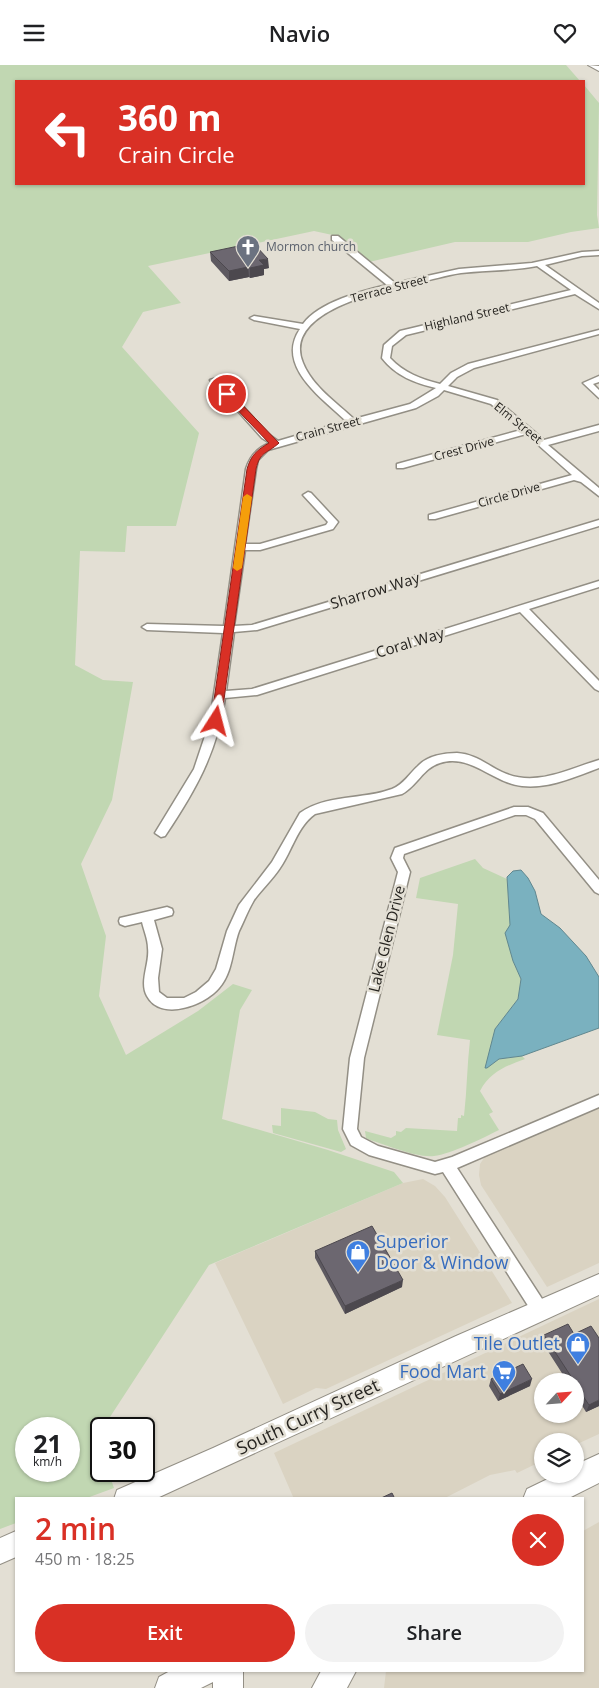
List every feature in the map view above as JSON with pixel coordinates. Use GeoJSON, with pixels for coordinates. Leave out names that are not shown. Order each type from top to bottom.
{"type":"FeatureCollection","features":[{"type":"Feature","properties":{"kind":"main road"},"geometry":{"type":"LineString","coordinates":[[541,1497],[599,1468]]}},
{"type":"Feature","properties":{"kind":"main road"},"geometry":{"type":"LineString","coordinates":[[170,1688],[200,1672]]}},
{"type":"Feature","properties":{"kind":"main road"},"geometry":{"type":"LineString","coordinates":[[228,1672],[228,1688]]}},
{"type":"Feature","properties":{"kind":"main road"},"geometry":{"type":"LineString","coordinates":[[323,1672],[325,1688]]}},
{"type":"Feature","properties":{"kind":"main road"},"geometry":{"type":"LineString","coordinates":[[325,1688],[340,1672]]}},
{"type":"Feature","properties":{"kind":"street"},"geometry":{"type":"LineString","coordinates":[[592,65],[599,69]]}},
{"type":"Feature","properties":{"kind":"street"},"geometry":{"type":"LineString","coordinates":[[335,238],[393,287]]}},
{"type":"Feature","properties":{"kind":"street","name":"Terrace Street"},"geometry":{"type":"LineString","coordinates":[[305,327],[323,312],[343,301],[393,287],[459,271],[540,263],[585,253],[599,253]]}},
{"type":"Feature","properties":{"kind":"street"},"geometry":{"type":"LineString","coordinates":[[540,263],[599,307]]}},
{"type":"Feature","properties":{"kind":"street","name":"Highland Street"},"geometry":{"type":"LineString","coordinates":[[395,369],[386,358],[386,350],[394,339],[403,333],[577,291]]}},
{"type":"Feature","properties":{"kind":"street"},"geometry":{"type":"LineString","coordinates":[[254,318],[305,327],[297,343],[296,355],[301,368],[307,378],[353,423]]}},
{"type":"Feature","properties":{"kind":"street","name":"Crain Street"},"geometry":{"type":"LineString","coordinates":[[161,833],[200,769],[216,721],[254,459],[265,448],[275,443],[413,407],[434,394],[454,375],[482,362],[599,332]]}},
{"type":"Feature","properties":{"kind":"street","name":"Elm Street"},"geometry":{"type":"LineString","coordinates":[[395,369],[408,376],[472,393],[494,402],[544,443],[599,493]]}},
{"type":"Feature","properties":{"kind":"street"},"geometry":{"type":"LineString","coordinates":[[599,379],[587,383],[599,395]]}},
{"type":"Feature","properties":{"kind":"street"},"geometry":{"type":"LineString","coordinates":[[214,380],[265,436],[275,443]]}},
{"type":"Feature","properties":{"kind":"street"},"geometry":{"type":"LineString","coordinates":[[544,443],[599,428]]}},
{"type":"Feature","properties":{"kind":"street","name":"Crest Drive"},"geometry":{"type":"LineString","coordinates":[[400,466],[528,431]]}},
{"type":"Feature","properties":{"kind":"street","name":"Circle Drive"},"geometry":{"type":"LineString","coordinates":[[432,517],[574,477],[599,482]]}},
{"type":"Feature","properties":{"kind":"street"},"geometry":{"type":"LineString","coordinates":[[240,547],[268,545],[330,527],[333,522],[308,495]]}},
{"type":"Feature","properties":{"kind":"street","name":"Sharrow Way"},"geometry":{"type":"LineString","coordinates":[[147,627],[253,628],[599,523]]}},
{"type":"Feature","properties":{"kind":"street","name":"Coral Way"},"geometry":{"type":"LineString","coordinates":[[220,695],[254,692],[599,584]]}},
{"type":"Feature","properties":{"kind":"street"},"geometry":{"type":"LineString","coordinates":[[522,608],[599,687]]}},
{"type":"Feature","properties":{"kind":"street"},"geometry":{"type":"LineString","coordinates":[[147,917],[155,949],[149,988],[155,998],[164,1002],[180,1004],[193,1000],[216,982],[224,969],[232,933],[248,899],[276,864],[305,814],[324,807],[398,791],[412,783],[423,767],[441,758],[457,757],[472,759],[511,781],[536,784],[599,764]]}},
{"type":"Feature","properties":{"kind":"street","name":"Lake Glen Drive"},"geometry":{"type":"LineString","coordinates":[[599,889],[539,816],[528,811],[514,811],[399,851],[396,858],[404,872],[357,1058],[350,1129],[356,1141],[374,1151],[435,1168],[447,1165],[599,1101]]}},
{"type":"Feature","properties":{"kind":"street"},"geometry":{"type":"LineString","coordinates":[[125,921],[167,912]]}},
{"type":"Feature","properties":{"kind":"street"},"geometry":{"type":"LineString","coordinates":[[447,1165],[540,1310]]}},
{"type":"Feature","properties":{"kind":"street","name":"South Curry Street"},"geometry":{"type":"LineString","coordinates":[[131,1497],[599,1284]]}},
{"type":"Feature","properties":{"kind":"street"},"geometry":{"type":"LineString","coordinates":[[0,1551],[15,1544]]}},
{"type":"Feature","properties":{"kind":"shaded area"},"geometry":{"type":"Polygon","coordinates":[[[599,1106],[599,1263],[547,1287],[481,1185],[479,1175],[480,1164],[486,1155],[599,1106]]]}},
{"type":"Feature","properties":{"kind":"shaded area"},"geometry":{"type":"Polygon","coordinates":[[[423,1179],[435,1186],[445,1197],[512,1303],[326,1389],[316,1388],[283,1404],[215,1263],[403,1183],[423,1179]]]}},
{"type":"Feature","properties":{"kind":"shaded area"},"geometry":{"type":"Polygon","coordinates":[[[599,1299],[599,1434],[584,1441],[584,1433],[534,1433],[534,1465],[517,1473],[515,1470],[490,1475],[447,1497],[293,1497],[274,1453],[599,1299]]]}},
{"type":"Feature","properties":{"kind":"shaded area"},"geometry":{"type":"Polygon","coordinates":[[[599,1522],[599,1688],[384,1688],[386,1672],[584,1672],[584,1530],[599,1522]]]}},
{"type":"Feature","properties":{"kind":"green space"},"geometry":{"type":"Polygon","coordinates":[[[0,65],[566,65],[579,80],[15,80],[15,185],[585,185],[585,86],[599,103],[597,215],[599,228],[528,242],[455,242],[369,262],[337,236],[314,231],[148,266],[181,303],[143,312],[122,347],[199,433],[176,526],[127,526],[125,552],[80,551],[75,665],[103,680],[133,682],[112,800],[81,864],[106,936],[99,996],[126,1055],[198,1011],[233,984],[252,990],[240,1010],[222,1119],[328,1150],[394,1172],[403,1183],[209,1265],[110,1417],[90,1417],[90,1482],[112,1482],[114,1488],[89,1497],[15,1497],[15,1523],[0,1529],[0,65]]]}},
{"type":"Feature","properties":{"kind":"green space"},"geometry":{"type":"Polygon","coordinates":[[[475,859],[483,868],[507,879],[513,961],[521,979],[518,999],[495,1029],[487,1068],[498,1059],[522,1056],[525,1059],[505,1067],[494,1074],[480,1091],[493,1112],[489,1114],[499,1130],[441,1155],[419,1155],[370,1140],[366,1138],[365,1131],[391,1138],[396,1135],[396,1131],[401,1132],[406,1128],[457,1131],[458,1118],[461,1118],[461,1115],[464,1116],[470,1040],[437,1035],[453,955],[458,904],[416,898],[420,878],[475,859]]]}},
{"type":"Feature","properties":{"kind":"green space"},"geometry":{"type":"Polygon","coordinates":[[[281,1108],[315,1112],[328,1119],[337,1120],[338,1130],[346,1149],[341,1152],[273,1133],[272,1125],[281,1126],[281,1108]]]}},
{"type":"Feature","properties":{"kind":"water"},"geometry":{"type":"Polygon","coordinates":[[[521,870],[535,891],[541,914],[560,928],[586,956],[599,977],[599,1028],[522,1056],[499,1059],[485,1068],[495,1029],[518,999],[521,979],[513,961],[505,933],[510,925],[507,877],[513,871],[521,870]]]}},
{"type":"Feature","properties":{"kind":"building"},"geometry":{"type":"Polygon","coordinates":[[[248,244],[250,246],[255,245],[268,259],[259,260],[264,265],[229,271],[210,252],[248,244]]]}},
{"type":"Feature","properties":{"kind":"building","name":"Superior Door & Window"},"geometry":{"type":"Polygon","coordinates":[[[372,1226],[403,1280],[345,1306],[315,1251],[372,1226]]]}},
{"type":"Feature","properties":{"kind":"building","name":"Tile Outlet"},"geometry":{"type":"Polygon","coordinates":[[[568,1324],[574,1334],[591,1326],[599,1338],[599,1400],[589,1405],[584,1398],[584,1373],[569,1373],[544,1335],[568,1324]]]}},
{"type":"Feature","properties":{"kind":"building"},"geometry":{"type":"Polygon","coordinates":[[[523,1364],[532,1379],[500,1394],[491,1379],[523,1364]]]}},
{"type":"Feature","properties":{"kind":"building"},"geometry":{"type":"Polygon","coordinates":[[[392,1493],[394,1497],[383,1497],[392,1493]]]}},
{"type":"Feature","properties":{"kind":"slow traffic"},"geometry":{"type":"LineString","coordinates":[[237,568],[247,497]]}},
{"type":"Feature","properties":{"kind":"place","name":"Mormon church"},"geometry":{"type":"Point","coordinates":[248,268]}},
{"type":"Feature","properties":{"kind":"place","name":"Superior Door & Window"},"geometry":{"type":"Point","coordinates":[358,1273]}},
{"type":"Feature","properties":{"kind":"place","name":"Tile Outlet"},"geometry":{"type":"Point","coordinates":[578,1365]}},
{"type":"Feature","properties":{"kind":"place","name":"Food Mart"},"geometry":{"type":"Point","coordinates":[504,1393]}},
{"type":"Feature","properties":{"kind":"route"},"geometry":{"type":"LineString","coordinates":[[216,721],[254,459],[261,451],[275,443],[265,436],[227,394]]}}]}
